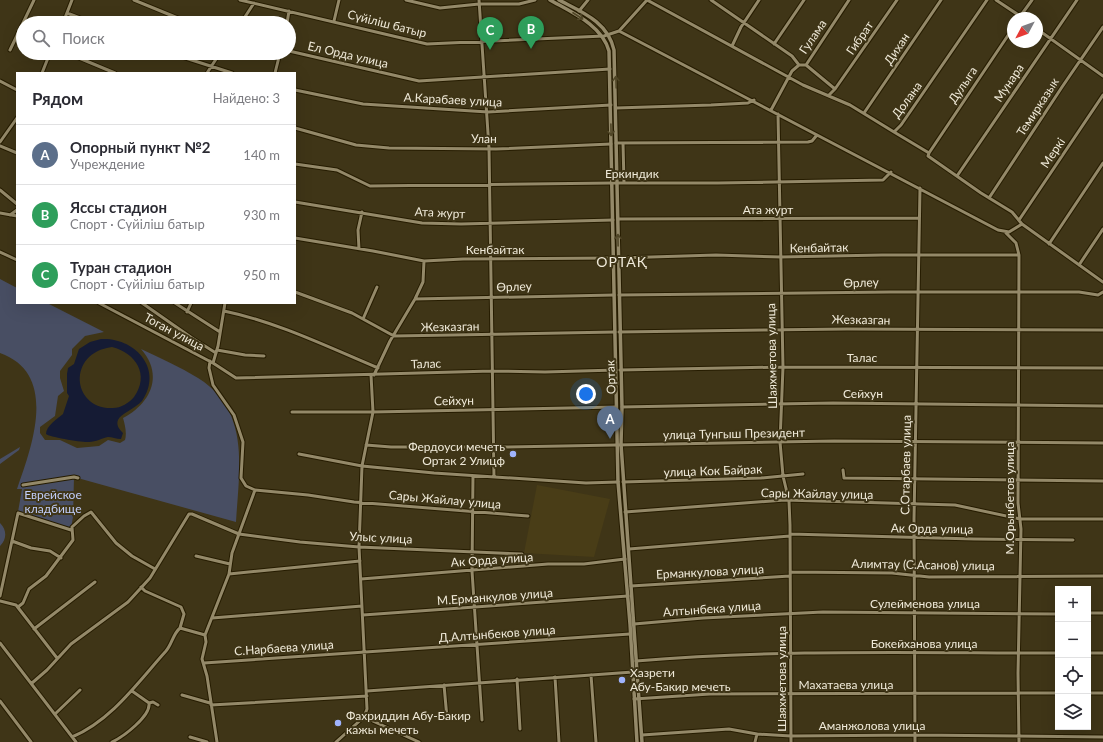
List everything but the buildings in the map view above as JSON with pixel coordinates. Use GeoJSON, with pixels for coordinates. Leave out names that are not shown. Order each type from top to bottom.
{"type":"FeatureCollection","features":[{"type":"Feature","properties":{"kind":"street"},"geometry":{"type":"LineString","coordinates":[[26,16],[34,0]]}},
{"type":"Feature","properties":{"kind":"street"},"geometry":{"type":"LineString","coordinates":[[66,16],[71,0]]}},
{"type":"Feature","properties":{"kind":"street"},"geometry":{"type":"LineString","coordinates":[[134,0],[173,16]]}},
{"type":"Feature","properties":{"kind":"street","name":"Сүйіліш батыр"},"geometry":{"type":"LineString","coordinates":[[240,0],[428,44],[604,36],[619,31]]}},
{"type":"Feature","properties":{"kind":"street"},"geometry":{"type":"LineString","coordinates":[[334,21],[339,0]]}},
{"type":"Feature","properties":{"kind":"street"},"geometry":{"type":"LineString","coordinates":[[406,0],[440,8],[479,2],[519,4],[535,0]]}},
{"type":"Feature","properties":{"kind":"street"},"geometry":{"type":"LineString","coordinates":[[550,0],[580,17],[604,36]]}},
{"type":"Feature","properties":{"kind":"street"},"geometry":{"type":"LineString","coordinates":[[559,0],[564,1],[598,22],[610,35]]}},
{"type":"Feature","properties":{"kind":"street"},"geometry":{"type":"LineString","coordinates":[[579,11],[588,0]]}},
{"type":"Feature","properties":{"kind":"street"},"geometry":{"type":"LineString","coordinates":[[647,0],[619,31],[754,100],[853,155],[891,172],[1005,233],[1016,243],[1019,255]]}},
{"type":"Feature","properties":{"kind":"street","name":"Долана"},"geometry":{"type":"LineString","coordinates":[[647,0],[789,76],[802,85],[829,95],[864,113],[894,132],[905,119],[987,0]]}},
{"type":"Feature","properties":{"kind":"street"},"geometry":{"type":"LineString","coordinates":[[712,0],[744,24],[792,56],[799,64],[806,65],[836,87]]}},
{"type":"Feature","properties":{"kind":"street"},"geometry":{"type":"LineString","coordinates":[[732,46],[759,0]]}},
{"type":"Feature","properties":{"kind":"street"},"geometry":{"type":"LineString","coordinates":[[774,44],[804,0]]}},
{"type":"Feature","properties":{"kind":"street","name":"Гулама"},"geometry":{"type":"LineString","coordinates":[[806,65],[849,0]]}},
{"type":"Feature","properties":{"kind":"street","name":"Гибрат"},"geometry":{"type":"LineString","coordinates":[[829,95],[897,0]]}},
{"type":"Feature","properties":{"kind":"street","name":"Дихан"},"geometry":{"type":"LineString","coordinates":[[864,113],[941,0]]}},
{"type":"Feature","properties":{"kind":"street"},"geometry":{"type":"LineString","coordinates":[[996,0],[1013,12]]}},
{"type":"Feature","properties":{"kind":"street"},"geometry":{"type":"LineString","coordinates":[[1025,12],[1032,0]]}},
{"type":"Feature","properties":{"kind":"street","name":"Мунара"},"geometry":{"type":"LineString","coordinates":[[957,176],[1077,0]]}},
{"type":"Feature","properties":{"kind":"street"},"geometry":{"type":"LineString","coordinates":[[479,2],[483,78],[488,112],[494,477]]}},
{"type":"Feature","properties":{"kind":"street"},"geometry":{"type":"LineString","coordinates":[[246,16],[254,3]]}},
{"type":"Feature","properties":{"kind":"street"},"geometry":{"type":"LineString","coordinates":[[289,16],[290,11]]}},
{"type":"Feature","properties":{"kind":"street"},"geometry":{"type":"LineString","coordinates":[[67,13],[75,16]]}},
{"type":"Feature","properties":{"kind":"street","name":"Темирказык"},"geometry":{"type":"LineString","coordinates":[[989,198],[1103,27]]}},
{"type":"Feature","properties":{"kind":"street"},"geometry":{"type":"LineString","coordinates":[[1043,34],[1103,76]]}},
{"type":"Feature","properties":{"kind":"street","name":"Ортак"},"geometry":{"type":"LineString","coordinates":[[610,35],[614,50],[616,108],[613,220],[617,295]]}},
{"type":"Feature","properties":{"kind":"street","name":"Ортак"},"geometry":{"type":"LineString","coordinates":[[604,36],[609,51],[611,144],[618,219],[619,258],[617,295],[616,407],[629,549],[642,742]]}},
{"type":"Feature","properties":{"kind":"street","name":"Дулыга"},"geometry":{"type":"LineString","coordinates":[[929,153],[1007,37]]}},
{"type":"Feature","properties":{"kind":"street"},"geometry":{"type":"LineString","coordinates":[[10,50],[16,38]]}},
{"type":"Feature","properties":{"kind":"street","name":"Ел Орда улица"},"geometry":{"type":"LineString","coordinates":[[296,53],[419,81],[483,78],[610,68]]}},
{"type":"Feature","properties":{"kind":"street"},"geometry":{"type":"LineString","coordinates":[[42,72],[47,60]]}},
{"type":"Feature","properties":{"kind":"street"},"geometry":{"type":"LineString","coordinates":[[83,60],[113,72]]}},
{"type":"Feature","properties":{"kind":"street"},"geometry":{"type":"LineString","coordinates":[[190,60],[228,72]]}},
{"type":"Feature","properties":{"kind":"street"},"geometry":{"type":"LineString","coordinates":[[208,72],[216,60]]}},
{"type":"Feature","properties":{"kind":"street"},"geometry":{"type":"LineString","coordinates":[[275,72],[278,60]]}},
{"type":"Feature","properties":{"kind":"street"},"geometry":{"type":"LineString","coordinates":[[771,110],[789,76],[794,68],[799,64]]}},
{"type":"Feature","properties":{"kind":"street"},"geometry":{"type":"LineString","coordinates":[[0,81],[16,89]]}},
{"type":"Feature","properties":{"kind":"street","name":"А.Карабаев улица"},"geometry":{"type":"LineString","coordinates":[[296,90],[363,104],[488,112],[611,105]]}},
{"type":"Feature","properties":{"kind":"street","name":"Меркі"},"geometry":{"type":"LineString","coordinates":[[1019,220],[1103,95]]}},
{"type":"Feature","properties":{"kind":"street"},"geometry":{"type":"LineString","coordinates":[[616,108],[748,104],[754,100]]}},
{"type":"Feature","properties":{"kind":"street","name":"Шаяхметова улица"},"geometry":{"type":"LineString","coordinates":[[778,114],[783,367],[783,404],[780,442],[783,476],[789,501],[791,742]]}},
{"type":"Feature","properties":{"kind":"street"},"geometry":{"type":"LineString","coordinates":[[0,142],[16,119]]}},
{"type":"Feature","properties":{"kind":"street","name":"Улан"},"geometry":{"type":"LineString","coordinates":[[296,128],[356,146],[389,148],[489,148],[611,144]]}},
{"type":"Feature","properties":{"kind":"street"},"geometry":{"type":"LineString","coordinates":[[894,132],[929,153],[928,156],[1012,212],[1022,224],[1103,282]]}},
{"type":"Feature","properties":{"kind":"street"},"geometry":{"type":"LineString","coordinates":[[616,143],[808,142],[812,141],[817,135]]}},
{"type":"Feature","properties":{"kind":"street"},"geometry":{"type":"LineString","coordinates":[[623,143],[624,183]]}},
{"type":"Feature","properties":{"kind":"street"},"geometry":{"type":"LineString","coordinates":[[0,146],[16,153]]}},
{"type":"Feature","properties":{"kind":"street"},"geometry":{"type":"LineString","coordinates":[[1049,244],[1103,163]]}},
{"type":"Feature","properties":{"kind":"street","name":"Еркиндик"},"geometry":{"type":"LineString","coordinates":[[296,164],[337,170],[370,186],[615,183],[718,184],[883,180],[891,172]]}},
{"type":"Feature","properties":{"kind":"street","name":"С.Отарбаев улица"},"geometry":{"type":"LineString","coordinates":[[915,742],[914,536],[916,504],[917,255],[920,188]]}},
{"type":"Feature","properties":{"kind":"street"},"geometry":{"type":"LineString","coordinates":[[0,190],[16,203]]}},
{"type":"Feature","properties":{"kind":"street","name":"Ата журт"},"geometry":{"type":"LineString","coordinates":[[296,202],[422,223],[491,224],[613,220]]}},
{"type":"Feature","properties":{"kind":"street"},"geometry":{"type":"LineString","coordinates":[[10,215],[16,211]]}},
{"type":"Feature","properties":{"kind":"street"},"geometry":{"type":"LineString","coordinates":[[359,249],[358,230],[362,212]]}},
{"type":"Feature","properties":{"kind":"street"},"geometry":{"type":"LineString","coordinates":[[0,213],[16,216]]}},
{"type":"Feature","properties":{"kind":"street","name":"Ата журт"},"geometry":{"type":"LineString","coordinates":[[618,219],[918,218]]}},
{"type":"Feature","properties":{"kind":"street"},"geometry":{"type":"LineString","coordinates":[[1005,233],[1022,224]]}},
{"type":"Feature","properties":{"kind":"street"},"geometry":{"type":"LineString","coordinates":[[1079,265],[1103,229]]}},
{"type":"Feature","properties":{"kind":"street","name":"Кенбайтак"},"geometry":{"type":"LineString","coordinates":[[296,238],[424,261],[614,258]]}},
{"type":"Feature","properties":{"kind":"street"},"geometry":{"type":"LineString","coordinates":[[0,252],[16,260]]}},
{"type":"Feature","properties":{"kind":"street","name":"Кенбайтак"},"geometry":{"type":"LineString","coordinates":[[619,258],[716,255],[781,257],[1019,255]]}},
{"type":"Feature","properties":{"kind":"street","name":"М.Орынбетов улица"},"geometry":{"type":"LineString","coordinates":[[1019,255],[1018,503],[1020,519],[1020,742]]}},
{"type":"Feature","properties":{"kind":"street"},"geometry":{"type":"LineString","coordinates":[[336,742],[364,717],[367,709],[360,562],[360,502],[362,466],[371,428],[373,412],[373,375],[415,299],[422,282],[424,261]]}},
{"type":"Feature","properties":{"kind":"street"},"geometry":{"type":"LineString","coordinates":[[363,318],[377,287]]}},
{"type":"Feature","properties":{"kind":"street"},"geometry":{"type":"LineString","coordinates":[[296,292],[363,318],[394,336]]}},
{"type":"Feature","properties":{"kind":"street","name":"Өрлеу"},"geometry":{"type":"LineString","coordinates":[[415,299],[917,292],[1079,292],[1098,295],[1103,292]]}},
{"type":"Feature","properties":{"kind":"street","name":"Тоган улица"},"geometry":{"type":"LineString","coordinates":[[101,304],[211,362],[236,378]]}},
{"type":"Feature","properties":{"kind":"street","name":"Тоган улица"},"geometry":{"type":"LineString","coordinates":[[143,304],[192,338],[216,351]]}},
{"type":"Feature","properties":{"kind":"street"},"geometry":{"type":"LineString","coordinates":[[176,304],[220,332]]}},
{"type":"Feature","properties":{"kind":"street"},"geometry":{"type":"LineString","coordinates":[[187,312],[191,304]]}},
{"type":"Feature","properties":{"kind":"street"},"geometry":{"type":"LineString","coordinates":[[225,304],[216,351],[209,368],[213,385],[234,415],[243,442],[241,478],[246,486],[255,490],[360,502]]}},
{"type":"Feature","properties":{"kind":"street"},"geometry":{"type":"LineString","coordinates":[[224,311],[268,323],[378,368]]}},
{"type":"Feature","properties":{"kind":"street","name":"Жезказган"},"geometry":{"type":"LineString","coordinates":[[394,336],[847,329],[1103,330]]}},
{"type":"Feature","properties":{"kind":"street","name":"Ортак"},"geometry":{"type":"LineString","coordinates":[[617,332],[622,407],[618,482],[628,596],[637,742]]}},
{"type":"Feature","properties":{"kind":"street"},"geometry":{"type":"LineString","coordinates":[[216,351],[264,356]]}},
{"type":"Feature","properties":{"kind":"street","name":"Талас"},"geometry":{"type":"LineString","coordinates":[[620,370],[783,367],[984,367],[1019,369],[1103,368]]}},
{"type":"Feature","properties":{"kind":"street","name":"Талас"},"geometry":{"type":"LineString","coordinates":[[236,378],[373,375],[492,370],[545,372],[616,370]]}},
{"type":"Feature","properties":{"kind":"street","name":"Сейхун"},"geometry":{"type":"LineString","coordinates":[[622,407],[783,404],[1103,406]]}},
{"type":"Feature","properties":{"kind":"street","name":"Сейхун"},"geometry":{"type":"LineString","coordinates":[[292,412],[373,412],[616,407]]}},
{"type":"Feature","properties":{"kind":"street","name":"улица Тунгыш Президент"},"geometry":{"type":"LineString","coordinates":[[366,445],[391,447],[494,447],[780,442],[1103,443]]}},
{"type":"Feature","properties":{"kind":"street"},"geometry":{"type":"LineString","coordinates":[[299,454],[362,466],[473,476],[586,483],[618,482]]}},
{"type":"Feature","properties":{"kind":"street"},"geometry":{"type":"LineString","coordinates":[[843,470],[844,478],[1103,481]]}},
{"type":"Feature","properties":{"kind":"street","name":"улица Кок Байрак"},"geometry":{"type":"LineString","coordinates":[[623,482],[687,482],[803,474]]}},
{"type":"Feature","properties":{"kind":"street"},"geometry":{"type":"LineString","coordinates":[[473,476],[471,553],[482,720]]}},
{"type":"Feature","properties":{"kind":"street"},"geometry":{"type":"LineString","coordinates":[[23,485],[74,477],[78,478]]}},
{"type":"Feature","properties":{"kind":"street"},"geometry":{"type":"LineString","coordinates":[[217,742],[202,655],[206,642],[205,635],[229,574],[230,564],[239,534],[255,490]]}},
{"type":"Feature","properties":{"kind":"street","name":"Сары Жайлау улица"},"geometry":{"type":"LineString","coordinates":[[625,512],[789,501],[916,504],[967,507],[1020,519],[1103,519]]}},
{"type":"Feature","properties":{"kind":"street","name":"Сары Жайлау улица"},"geometry":{"type":"LineString","coordinates":[[360,502],[528,516]]}},
{"type":"Feature","properties":{"kind":"street"},"geometry":{"type":"LineString","coordinates":[[32,683],[71,644],[118,610],[141,587],[155,569],[132,556],[116,543],[91,512],[80,519],[71,530]]}},
{"type":"Feature","properties":{"kind":"street"},"geometry":{"type":"LineString","coordinates":[[0,596],[18,514],[71,530]]}},
{"type":"Feature","properties":{"kind":"street","name":"Улыс улица"},"geometry":{"type":"LineString","coordinates":[[155,569],[186,516],[192,514],[239,534],[300,542],[360,547],[471,553],[522,554]]}},
{"type":"Feature","properties":{"kind":"street"},"geometry":{"type":"LineString","coordinates":[[18,607],[23,603],[29,589],[46,576],[74,540],[71,530]]}},
{"type":"Feature","properties":{"kind":"street","name":"Ак Орда улица"},"geometry":{"type":"LineString","coordinates":[[629,549],[790,535],[914,536],[1020,540],[1061,538],[1073,540]]}},
{"type":"Feature","properties":{"kind":"street"},"geometry":{"type":"LineString","coordinates":[[12,541],[31,548],[50,550],[61,558]]}},
{"type":"Feature","properties":{"kind":"street"},"geometry":{"type":"LineString","coordinates":[[196,556],[230,564]]}},
{"type":"Feature","properties":{"kind":"street","name":"Ак Орда улица"},"geometry":{"type":"LineString","coordinates":[[361,579],[548,564],[584,564],[625,559]]}},
{"type":"Feature","properties":{"kind":"street"},"geometry":{"type":"LineString","coordinates":[[229,574],[360,562]]}},
{"type":"Feature","properties":{"kind":"street","name":"Алимтау (С.Асанов) улица"},"geometry":{"type":"LineString","coordinates":[[790,572],[892,573],[914,576],[1103,576]]}},
{"type":"Feature","properties":{"kind":"street","name":"Ерманкулова улица"},"geometry":{"type":"LineString","coordinates":[[631,586],[790,576]]}},
{"type":"Feature","properties":{"kind":"street"},"geometry":{"type":"LineString","coordinates":[[34,629],[95,582]]}},
{"type":"Feature","properties":{"kind":"street"},"geometry":{"type":"LineString","coordinates":[[72,737],[94,726],[132,690],[154,662],[167,649],[180,628],[184,614],[181,606],[141,587]]}},
{"type":"Feature","properties":{"kind":"street","name":"М.Ерманкулов улица"},"geometry":{"type":"LineString","coordinates":[[363,615],[628,596]]}},
{"type":"Feature","properties":{"kind":"street"},"geometry":{"type":"LineString","coordinates":[[0,601],[16,605],[57,658]]}},
{"type":"Feature","properties":{"kind":"street"},"geometry":{"type":"LineString","coordinates":[[212,618],[362,606]]}},
{"type":"Feature","properties":{"kind":"street","name":"Сулейменова улица"},"geometry":{"type":"LineString","coordinates":[[791,613],[1055,614]]}},
{"type":"Feature","properties":{"kind":"street","name":"Алтынбека улица"},"geometry":{"type":"LineString","coordinates":[[634,624],[791,613]]}},
{"type":"Feature","properties":{"kind":"street"},"geometry":{"type":"LineString","coordinates":[[1091,613],[1103,613]]}},
{"type":"Feature","properties":{"kind":"street"},"geometry":{"type":"LineString","coordinates":[[180,628],[205,635]]}},
{"type":"Feature","properties":{"kind":"street","name":"Д.Алтынбеков улица"},"geometry":{"type":"LineString","coordinates":[[365,652],[630,634]]}},
{"type":"Feature","properties":{"kind":"street"},"geometry":{"type":"LineString","coordinates":[[0,643],[76,742]]}},
{"type":"Feature","properties":{"kind":"street","name":"С.Нарбаева улица"},"geometry":{"type":"LineString","coordinates":[[204,663],[361,651],[365,652]]}},
{"type":"Feature","properties":{"kind":"street","name":"Бокейханова улица"},"geometry":{"type":"LineString","coordinates":[[636,661],[698,656],[791,654],[1055,653]]}},
{"type":"Feature","properties":{"kind":"street"},"geometry":{"type":"LineString","coordinates":[[1091,653],[1103,653]]}},
{"type":"Feature","properties":{"kind":"street"},"geometry":{"type":"LineString","coordinates":[[367,691],[517,679],[633,672]]}},
{"type":"Feature","properties":{"kind":"street"},"geometry":{"type":"LineString","coordinates":[[591,675],[596,742]]}},
{"type":"Feature","properties":{"kind":"street"},"geometry":{"type":"LineString","coordinates":[[555,677],[559,742]]}},
{"type":"Feature","properties":{"kind":"street"},"geometry":{"type":"LineString","coordinates":[[517,679],[520,729]]}},
{"type":"Feature","properties":{"kind":"street"},"geometry":{"type":"LineString","coordinates":[[444,685],[447,718]]}},
{"type":"Feature","properties":{"kind":"street"},"geometry":{"type":"LineString","coordinates":[[55,714],[80,690]]}},
{"type":"Feature","properties":{"kind":"street"},"geometry":{"type":"LineString","coordinates":[[132,690],[149,703],[153,702],[158,705]]}},
{"type":"Feature","properties":{"kind":"street","name":"Махатаева улица"},"geometry":{"type":"LineString","coordinates":[[634,699],[710,694],[791,695],[1055,693]]}},
{"type":"Feature","properties":{"kind":"street"},"geometry":{"type":"LineString","coordinates":[[1091,693],[1103,693]]}},
{"type":"Feature","properties":{"kind":"street"},"geometry":{"type":"LineString","coordinates":[[182,695],[211,704],[367,696]]}},
{"type":"Feature","properties":{"kind":"street"},"geometry":{"type":"LineString","coordinates":[[0,701],[31,742]]}},
{"type":"Feature","properties":{"kind":"street"},"geometry":{"type":"LineString","coordinates":[[112,742],[132,730],[149,708],[149,703]]}},
{"type":"Feature","properties":{"kind":"street"},"geometry":{"type":"LineString","coordinates":[[364,717],[419,742]]}},
{"type":"Feature","properties":{"kind":"street","name":"Аманжолова улица"},"geometry":{"type":"LineString","coordinates":[[642,735],[729,729],[757,734],[791,736],[915,735],[1103,737]]}},
{"type":"Feature","properties":{"kind":"street"},"geometry":{"type":"LineString","coordinates":[[755,742],[757,734]]}},
{"type":"Feature","properties":{"kind":"street"},"geometry":{"type":"LineString","coordinates":[[190,737],[207,742]]}},
{"type":"Feature","properties":{"kind":"shaded area"},"geometry":{"type":"Polygon","coordinates":[[[101,339],[113,340],[125,343],[135,349],[148,367],[150,378],[148,389],[142,401],[119,418],[117,424],[123,433],[121,439],[108,437],[86,442],[67,440],[46,434],[48,428],[53,422],[63,414],[69,396],[67,393],[68,368],[74,364],[79,349],[90,342],[101,339]],[[112,347],[97,351],[87,359],[81,369],[80,380],[83,391],[89,400],[99,406],[116,408],[122,406],[134,397],[139,389],[141,381],[138,366],[128,354],[112,347]]]}},
{"type":"Feature","properties":{"kind":"shaded area"},"geometry":{"type":"Polygon","coordinates":[[[537,485],[610,499],[594,557],[524,553],[537,485]]]}},
{"type":"Feature","properties":{"kind":"green space","name":"Еврейское кладбище"},"geometry":{"type":"Polygon","coordinates":[[[0,279],[16,287],[16,304],[49,304],[104,332],[85,336],[72,349],[72,355],[60,371],[60,378],[64,391],[58,396],[55,416],[40,427],[40,433],[45,440],[60,440],[77,448],[99,446],[108,440],[120,443],[125,440],[126,432],[123,418],[141,405],[151,388],[153,378],[152,369],[148,359],[141,349],[198,378],[215,391],[227,407],[234,424],[238,442],[239,462],[236,522],[74,477],[73,517],[71,528],[18,512],[22,489],[17,489],[34,433],[36,413],[35,394],[30,377],[18,363],[0,353],[0,279]]]}},
{"type":"Feature","properties":{"kind":"green space"},"geometry":{"type":"Polygon","coordinates":[[[20,447],[19,450],[0,464],[0,459],[20,447]]]}},
{"type":"Feature","properties":{"kind":"green space"},"geometry":{"type":"Polygon","coordinates":[[[0,523],[4,529],[5,537],[0,546],[0,523]]]}},
{"type":"Feature","properties":{"kind":"place","name":"Яссы стадион"},"geometry":{"type":"Point","coordinates":[531,49]}},
{"type":"Feature","properties":{"kind":"place","name":"Туран стадион"},"geometry":{"type":"Point","coordinates":[490,50]}},
{"type":"Feature","properties":{"kind":"place","name":"Опорный пункт №2"},"geometry":{"type":"Point","coordinates":[610,439]}},
{"type":"Feature","properties":{"kind":"place","name":"Фердоуси мечеть Ортак 2 Улицф"},"geometry":{"type":"Point","coordinates":[513,454]}},
{"type":"Feature","properties":{"kind":"place","name":"Хазрети Абу-Бакир мечеть"},"geometry":{"type":"Point","coordinates":[622,680]}},
{"type":"Feature","properties":{"kind":"place","name":"Фахриддин Абу-Бакир кажы мечеть"},"geometry":{"type":"Point","coordinates":[338,723]}},
{"type":"Feature","properties":{"kind":"district","name":"ОРТАҚ"},"geometry":{"type":"Point","coordinates":[622,262]}}]}
